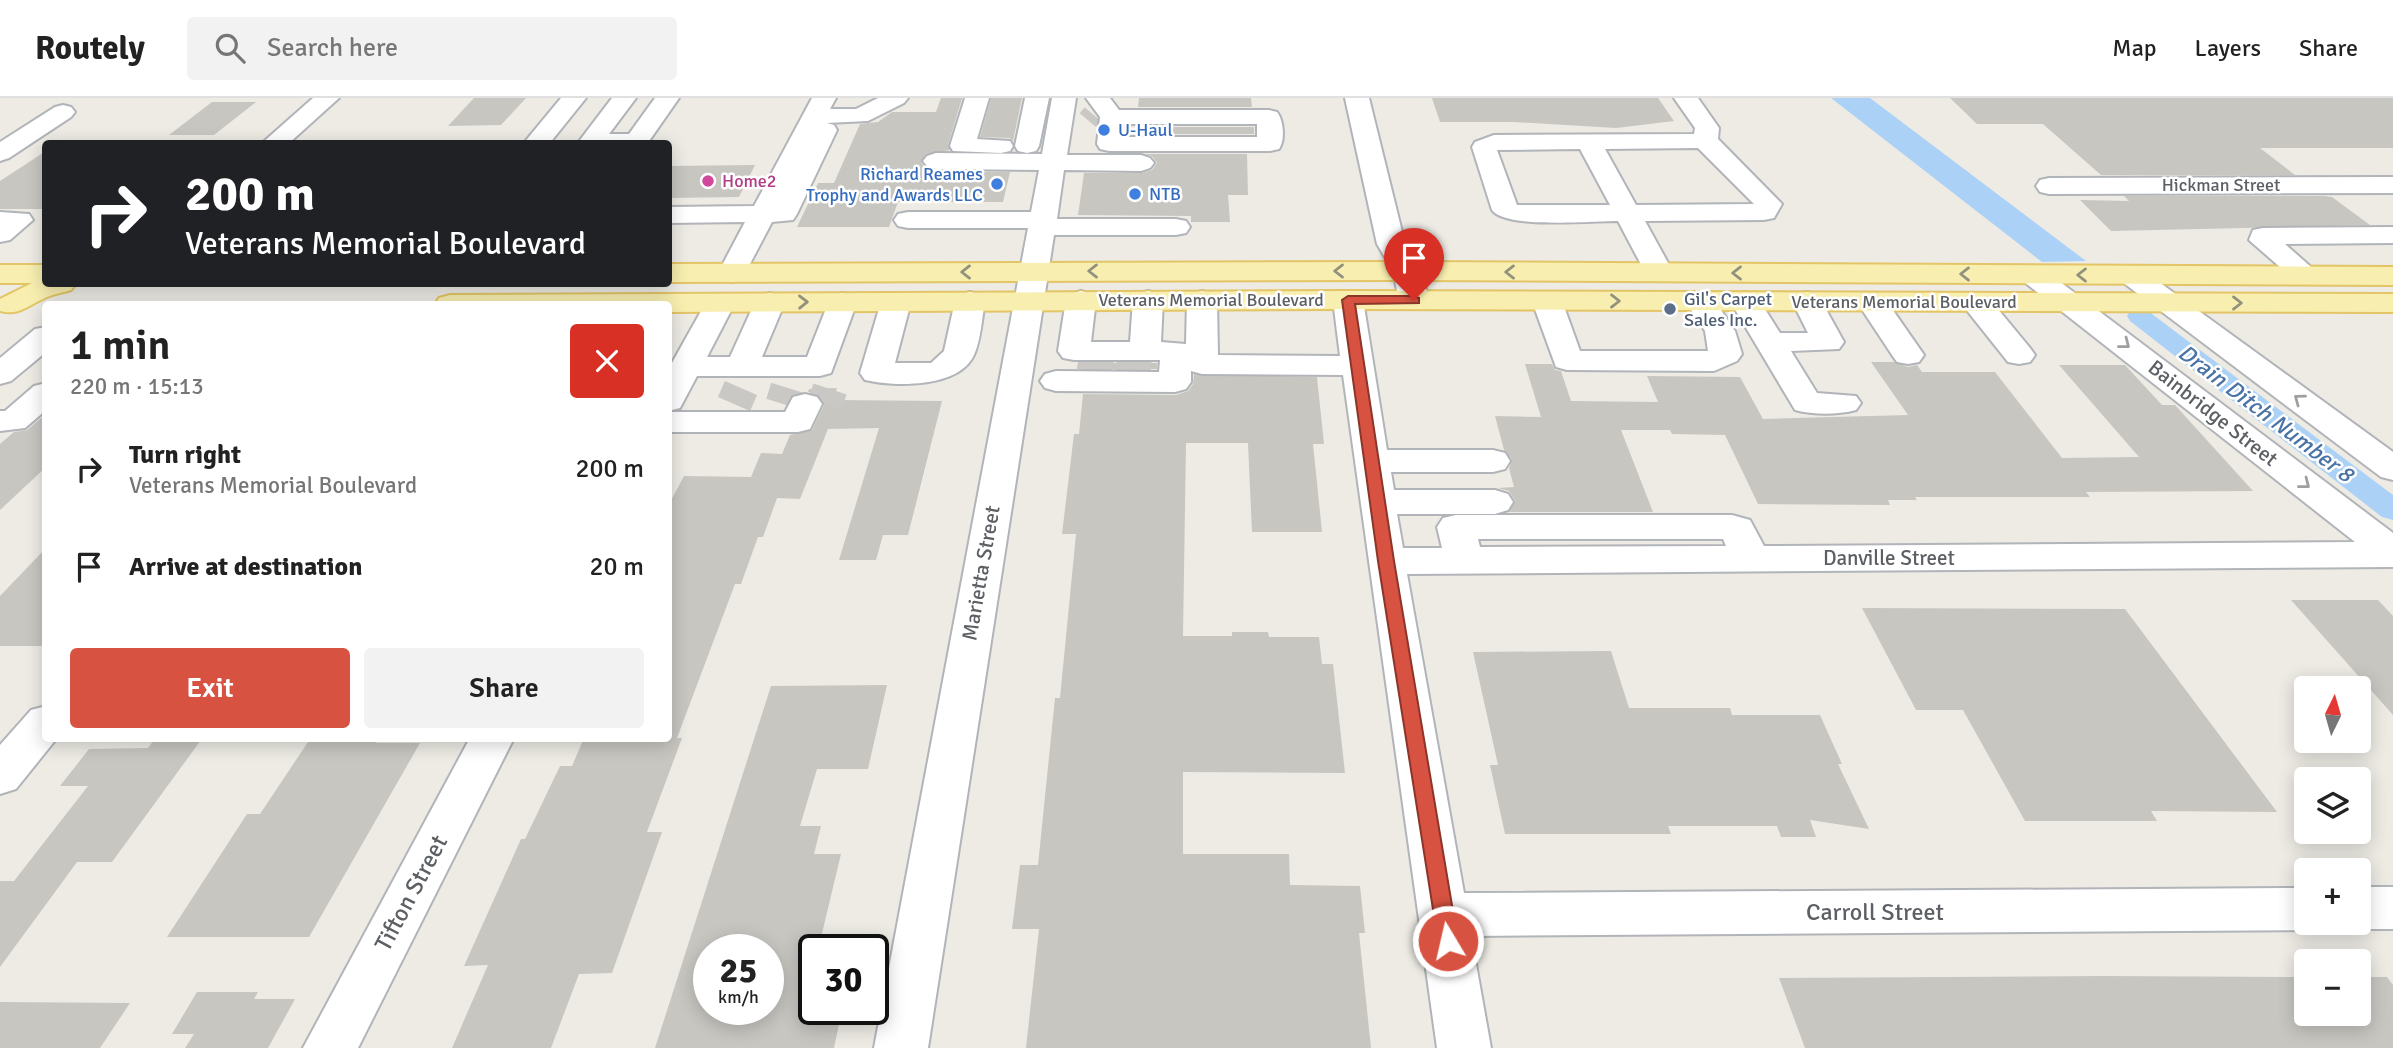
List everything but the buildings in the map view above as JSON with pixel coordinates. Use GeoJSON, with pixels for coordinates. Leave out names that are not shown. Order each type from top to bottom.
{"type":"FeatureCollection","features":[{"type":"Feature","properties":{"kind":"main road","name":"Veterans Memorial Boulevard"},"geometry":{"type":"LineString","coordinates":[[676,275],[732,273],[1031,286],[1407,271],[2393,276]]}},
{"type":"Feature","properties":{"kind":"main road"},"geometry":{"type":"LineString","coordinates":[[0,274],[42,274]]}},
{"type":"Feature","properties":{"kind":"main road","name":"Veterans Memorial Boulevard"},"geometry":{"type":"LineString","coordinates":[[551,301],[577,297],[644,297],[720,303],[970,301],[1031,286],[1081,300],[2393,303]]}},
{"type":"Feature","properties":{"kind":"main road"},"geometry":{"type":"LineString","coordinates":[[5,305],[35,290],[48,287]]}},
{"type":"Feature","properties":{"kind":"main road"},"geometry":{"type":"LineString","coordinates":[[5,305],[42,305]]}},
{"type":"Feature","properties":{"kind":"street"},"geometry":{"type":"LineString","coordinates":[[278,140],[327,98]]}},
{"type":"Feature","properties":{"kind":"street"},"geometry":{"type":"LineString","coordinates":[[538,140],[573,98]]}},
{"type":"Feature","properties":{"kind":"street"},"geometry":{"type":"LineString","coordinates":[[592,140],[624,98]]}},
{"type":"Feature","properties":{"kind":"street"},"geometry":{"type":"LineString","coordinates":[[637,140],[667,98]]}},
{"type":"Feature","properties":{"kind":"street"},"geometry":{"type":"LineString","coordinates":[[732,273],[816,115],[860,116],[896,98]]}},
{"type":"Feature","properties":{"kind":"street"},"geometry":{"type":"LineString","coordinates":[[976,98],[962,146],[1027,146],[1084,131],[1181,163]]}},
{"type":"Feature","properties":{"kind":"street"},"geometry":{"type":"LineString","coordinates":[[1027,146],[1037,98]]}},
{"type":"Feature","properties":{"kind":"street"},"geometry":{"type":"LineString","coordinates":[[1064,98],[1084,131]]}},
{"type":"Feature","properties":{"kind":"street"},"geometry":{"type":"LineString","coordinates":[[1357,98],[1391,244],[1407,271],[1414,300]]}},
{"type":"Feature","properties":{"kind":"street"},"geometry":{"type":"LineString","coordinates":[[1686,98],[1707,128],[1705,141]]}},
{"type":"Feature","properties":{"kind":"street"},"geometry":{"type":"LineString","coordinates":[[936,162],[1084,131],[1267,107]]}},
{"type":"Feature","properties":{"kind":"street"},"geometry":{"type":"LineString","coordinates":[[0,153],[63,112]]}},
{"type":"Feature","properties":{"kind":"street","name":"Marietta Street"},"geometry":{"type":"LineString","coordinates":[[901,1048],[1031,286],[1084,131]]}},
{"type":"Feature","properties":{"kind":"street"},"geometry":{"type":"LineString","coordinates":[[1705,141],[1769,204],[1768,208],[1764,212],[1522,214],[1505,210],[1484,147],[1486,145],[1494,142],[1589,142],[1705,141]]}},
{"type":"Feature","properties":{"kind":"street"},"geometry":{"type":"LineString","coordinates":[[1589,142],[1659,272]]}},
{"type":"Feature","properties":{"kind":"street"},"geometry":{"type":"LineString","coordinates":[[2356,185],[2393,211]]}},
{"type":"Feature","properties":{"kind":"street","name":"Hickman Street"},"geometry":{"type":"LineString","coordinates":[[2049,186],[2393,185]]}},
{"type":"Feature","properties":{"kind":"street"},"geometry":{"type":"LineString","coordinates":[[672,215],[763,214]]}},
{"type":"Feature","properties":{"kind":"street"},"geometry":{"type":"LineString","coordinates":[[0,220],[19,220],[0,234]]}},
{"type":"Feature","properties":{"kind":"street"},"geometry":{"type":"LineString","coordinates":[[908,220],[1176,227]]}},
{"type":"Feature","properties":{"kind":"street"},"geometry":{"type":"LineString","coordinates":[[2306,275],[2263,240],[2263,236],[2387,240]]}},
{"type":"Feature","properties":{"kind":"street","name":"Bainbridge Street"},"geometry":{"type":"LineString","coordinates":[[2033,275],[2393,553]]}},
{"type":"Feature","properties":{"kind":"street"},"geometry":{"type":"LineString","coordinates":[[2131,275],[2393,469]]}},
{"type":"Feature","properties":{"kind":"street"},"geometry":{"type":"LineString","coordinates":[[1081,300],[1091,362]]}},
{"type":"Feature","properties":{"kind":"street"},"geometry":{"type":"LineString","coordinates":[[1146,351],[1148,300]]}},
{"type":"Feature","properties":{"kind":"street"},"geometry":{"type":"LineString","coordinates":[[1202,300],[1202,364],[1358,366]]}},
{"type":"Feature","properties":{"kind":"street"},"geometry":{"type":"LineString","coordinates":[[1348,300],[1386,561],[1464,1048]]}},
{"type":"Feature","properties":{"kind":"street"},"geometry":{"type":"LineString","coordinates":[[896,302],[876,373],[939,372],[960,354],[970,301]]}},
{"type":"Feature","properties":{"kind":"street"},"geometry":{"type":"LineString","coordinates":[[1547,301],[1567,360],[1714,361],[1726,354],[1720,331],[1700,301]]}},
{"type":"Feature","properties":{"kind":"street"},"geometry":{"type":"LineString","coordinates":[[1745,301],[1807,403],[1844,403]]}},
{"type":"Feature","properties":{"kind":"street"},"geometry":{"type":"LineString","coordinates":[[766,394],[770,302]]}},
{"type":"Feature","properties":{"kind":"street"},"geometry":{"type":"LineString","coordinates":[[672,421],[766,394],[842,302]]}},
{"type":"Feature","properties":{"kind":"street"},"geometry":{"type":"LineString","coordinates":[[1770,342],[1828,342],[1807,302]]}},
{"type":"Feature","properties":{"kind":"street"},"geometry":{"type":"LineString","coordinates":[[1872,302],[1908,355]]}},
{"type":"Feature","properties":{"kind":"street"},"geometry":{"type":"LineString","coordinates":[[1976,302],[2020,355]]}},
{"type":"Feature","properties":{"kind":"street"},"geometry":{"type":"LineString","coordinates":[[672,393],[720,303]]}},
{"type":"Feature","properties":{"kind":"street"},"geometry":{"type":"LineString","coordinates":[[0,374],[42,339]]}},
{"type":"Feature","properties":{"kind":"street"},"geometry":{"type":"LineString","coordinates":[[1013,380],[1056,381],[1091,362],[1146,351],[1176,351],[1175,382],[1091,362]]}},
{"type":"Feature","properties":{"kind":"street"},"geometry":{"type":"LineString","coordinates":[[686,367],[766,394]]}},
{"type":"Feature","properties":{"kind":"street"},"geometry":{"type":"LineString","coordinates":[[0,421],[13,421],[42,396]]}},
{"type":"Feature","properties":{"kind":"street"},"geometry":{"type":"LineString","coordinates":[[1371,461],[1493,461]]}},
{"type":"Feature","properties":{"kind":"street"},"geometry":{"type":"LineString","coordinates":[[1377,502],[1495,502]]}},
{"type":"Feature","properties":{"kind":"street","name":"Danville Street"},"geometry":{"type":"LineString","coordinates":[[1386,561],[2393,553]]}},
{"type":"Feature","properties":{"kind":"street"},"geometry":{"type":"LineString","coordinates":[[0,776],[42,727]]}},
{"type":"Feature","properties":{"kind":"street","name":"Tifton Street"},"geometry":{"type":"LineString","coordinates":[[330,1048],[490,742]]}},
{"type":"Feature","properties":{"kind":"street","name":"Carroll Street"},"geometry":{"type":"LineString","coordinates":[[1444,915],[2294,909]]}},
{"type":"Feature","properties":{"kind":"water"},"geometry":{"type":"Polygon","coordinates":[[[1831,98],[1870,98],[2086,261],[2042,262],[1831,98]]]}},
{"type":"Feature","properties":{"kind":"waterway","name":"Drain Ditch Number 8"},"geometry":{"type":"LineString","coordinates":[[2139,316],[2393,510]]}},
{"type":"Feature","properties":{"kind":"tunnel"},"geometry":{"type":"LineString","coordinates":[[1090,122],[1095,116]]}},
{"type":"Feature","properties":{"kind":"tunnel"},"geometry":{"type":"LineString","coordinates":[[1132,382],[1135,351]]}},
{"type":"Feature","properties":{"kind":"tunnel"},"geometry":{"type":"LineString","coordinates":[[1094,372],[1097,356]]}},
{"type":"Feature","properties":{"kind":"tunnel"},"geometry":{"type":"LineString","coordinates":[[734,404],[741,388]]}},
{"type":"Feature","properties":{"kind":"tunnel"},"geometry":{"type":"LineString","coordinates":[[783,404],[788,388]]}},
{"type":"Feature","properties":{"kind":"tunnel"},"geometry":{"type":"LineString","coordinates":[[825,404],[830,389]]}},
{"type":"Feature","properties":{"kind":"place","name":"U-Haul"},"geometry":{"type":"Point","coordinates":[1104,130]}},
{"type":"Feature","properties":{"kind":"place","name":"Home2"},"geometry":{"type":"Point","coordinates":[708,181]}},
{"type":"Feature","properties":{"kind":"place","name":"Richard Reames Trophy and Awards LLC"},"geometry":{"type":"Point","coordinates":[997,184]}},
{"type":"Feature","properties":{"kind":"place","name":"NTB"},"geometry":{"type":"Point","coordinates":[1135,194]}},
{"type":"Feature","properties":{"kind":"place","name":"Gil's Carpet Sales Inc."},"geometry":{"type":"Point","coordinates":[1670,309]}},
{"type":"Feature","properties":{"kind":"route"},"geometry":{"type":"LineString","coordinates":[[1414,300],[1348,300],[1386,561],[1448,941]]}}]}
